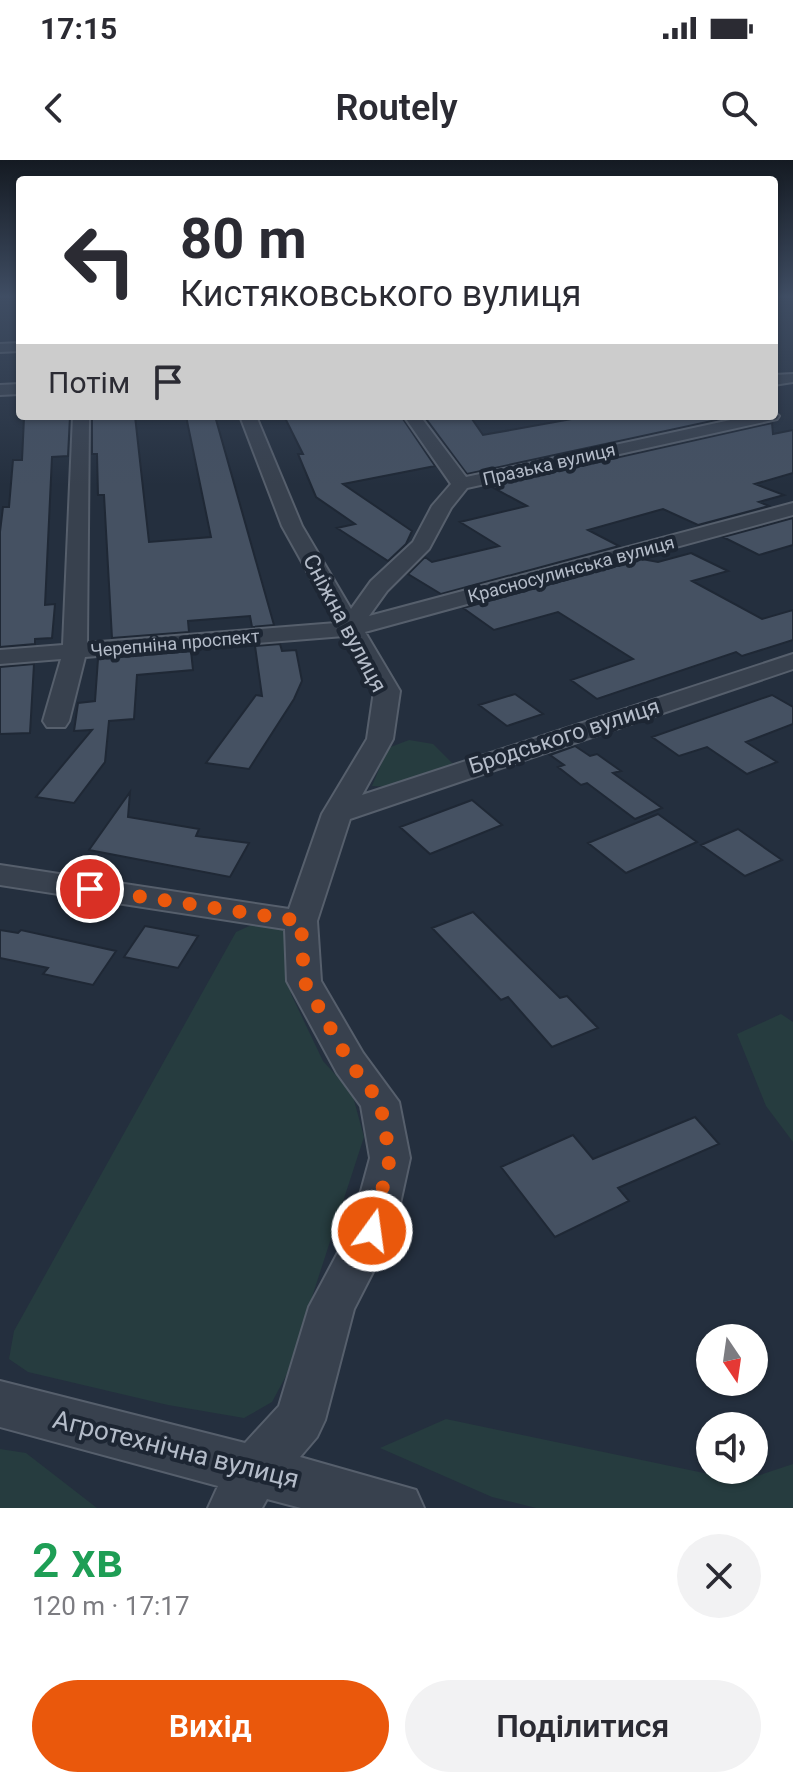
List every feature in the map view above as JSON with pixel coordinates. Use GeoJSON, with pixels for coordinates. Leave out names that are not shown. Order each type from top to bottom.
{"type":"FeatureCollection","features":[{"type":"Feature","properties":{"kind":"street"},"geometry":{"type":"LineString","coordinates":[[56,721],[75,651],[81,420]]}},
{"type":"Feature","properties":{"kind":"street","name":"Сніжна вулиця"},"geometry":{"type":"LineString","coordinates":[[250,420],[292,526],[387,691],[380,739],[337,814],[301,921]]}},
{"type":"Feature","properties":{"kind":"street"},"geometry":{"type":"LineString","coordinates":[[415,420],[461,484]]}},
{"type":"Feature","properties":{"kind":"street","name":"Празька вулиця"},"geometry":{"type":"LineString","coordinates":[[349,629],[379,586],[422,545],[442,506],[461,484],[753,420]]}},
{"type":"Feature","properties":{"kind":"street","name":"Красносулинська вулиця"},"geometry":{"type":"LineString","coordinates":[[349,629],[793,509]]}},
{"type":"Feature","properties":{"kind":"street","name":"Черепніна проспект"},"geometry":{"type":"LineString","coordinates":[[0,657],[349,629]]}},
{"type":"Feature","properties":{"kind":"street","name":"Бродського вулиця"},"geometry":{"type":"LineString","coordinates":[[337,814],[793,661]]}},
{"type":"Feature","properties":{"kind":"street"},"geometry":{"type":"LineString","coordinates":[[0,875],[301,921],[304,981],[350,1063],[380,1102],[390,1158],[372,1231],[332,1307],[300,1420],[245,1488]]}},
{"type":"Feature","properties":{"kind":"street","name":"Агротехнічна вулиця"},"geometry":{"type":"LineString","coordinates":[[0,1404],[245,1488],[398,1508]]}},
{"type":"Feature","properties":{"kind":"green space"},"geometry":{"type":"Polygon","coordinates":[[[409,740],[433,744],[453,764],[393,787],[372,786],[388,748],[409,740]]]}},
{"type":"Feature","properties":{"kind":"green space"},"geometry":{"type":"Polygon","coordinates":[[[256,923],[288,929],[292,939],[291,994],[323,1061],[352,1093],[364,1137],[287,1374],[272,1402],[244,1418],[168,1405],[28,1372],[9,1359],[14,1331],[236,932],[256,923]]]}},
{"type":"Feature","properties":{"kind":"green space"},"geometry":{"type":"Polygon","coordinates":[[[781,1014],[793,1022],[793,1142],[766,1106],[737,1034],[781,1014]]]}},
{"type":"Feature","properties":{"kind":"green space"},"geometry":{"type":"Polygon","coordinates":[[[446,1419],[696,1471],[696,1484],[768,1484],[768,1472],[793,1464],[793,1508],[536,1508],[492,1497],[380,1448],[446,1419]]]}},
{"type":"Feature","properties":{"kind":"green space"},"geometry":{"type":"Polygon","coordinates":[[[0,1449],[26,1453],[97,1508],[0,1508],[0,1449]]]}},
{"type":"Feature","properties":{"kind":"building"},"geometry":{"type":"Polygon","coordinates":[[[24,420],[70,420],[68,456],[52,457],[45,605],[55,604],[52,638],[35,639],[35,644],[0,647],[0,532],[3,507],[9,507],[13,460],[22,460],[24,420]]]}},
{"type":"Feature","properties":{"kind":"building"},"geometry":{"type":"Polygon","coordinates":[[[92,420],[135,420],[149,542],[211,537],[187,420],[216,420],[274,625],[252,627],[250,616],[188,621],[189,632],[112,638],[104,495],[98,495],[97,454],[92,454],[92,420]]]}},
{"type":"Feature","properties":{"kind":"building"},"geometry":{"type":"Polygon","coordinates":[[[286,420],[404,420],[435,466],[343,484],[412,531],[406,544],[388,561],[337,528],[355,524],[316,497],[298,454],[303,454],[286,420]]]}},
{"type":"Feature","properties":{"kind":"building"},"geometry":{"type":"Polygon","coordinates":[[[427,420],[473,420],[483,435],[566,420],[717,420],[467,474],[427,420]]]}},
{"type":"Feature","properties":{"kind":"building"},"geometry":{"type":"Polygon","coordinates":[[[772,423],[773,434],[793,430],[793,473],[755,484],[784,495],[759,502],[769,506],[698,525],[663,509],[588,530],[619,546],[441,594],[408,574],[425,557],[432,562],[499,546],[460,522],[527,506],[490,486],[772,423]]]}},
{"type":"Feature","properties":{"kind":"building"},"geometry":{"type":"Polygon","coordinates":[[[793,518],[793,545],[759,555],[723,537],[793,518]]]}},
{"type":"Feature","properties":{"kind":"building"},"geometry":{"type":"Polygon","coordinates":[[[691,553],[728,571],[692,581],[762,619],[793,610],[793,640],[742,656],[736,652],[597,699],[571,680],[633,659],[558,612],[494,630],[463,608],[642,559],[658,562],[691,553]]]}},
{"type":"Feature","properties":{"kind":"building"},"geometry":{"type":"Polygon","coordinates":[[[280,644],[282,651],[296,650],[302,681],[294,699],[249,769],[206,763],[256,695],[262,696],[255,646],[280,644]]]}},
{"type":"Feature","properties":{"kind":"building"},"geometry":{"type":"Polygon","coordinates":[[[191,651],[193,670],[137,675],[134,719],[109,721],[105,762],[74,803],[36,797],[92,730],[74,731],[78,703],[95,701],[98,659],[191,651]]]}},
{"type":"Feature","properties":{"kind":"building"},"geometry":{"type":"Polygon","coordinates":[[[34,664],[30,733],[0,734],[0,667],[34,664]]]}},
{"type":"Feature","properties":{"kind":"building"},"geometry":{"type":"Polygon","coordinates":[[[515,694],[543,714],[507,726],[479,705],[515,694]]]}},
{"type":"Feature","properties":{"kind":"building"},"geometry":{"type":"Polygon","coordinates":[[[772,695],[793,707],[793,724],[746,742],[777,762],[747,774],[707,747],[679,756],[652,737],[772,695]]]}},
{"type":"Feature","properties":{"kind":"building"},"geometry":{"type":"Polygon","coordinates":[[[575,746],[590,756],[597,754],[621,771],[613,773],[662,808],[635,819],[587,783],[581,785],[558,767],[564,765],[550,755],[575,746]]]}},
{"type":"Feature","properties":{"kind":"building"},"geometry":{"type":"Polygon","coordinates":[[[130,792],[128,817],[199,829],[196,836],[249,843],[230,877],[89,850],[130,792]]]}},
{"type":"Feature","properties":{"kind":"building"},"geometry":{"type":"Polygon","coordinates":[[[472,800],[502,825],[430,854],[400,827],[472,800]]]}},
{"type":"Feature","properties":{"kind":"building"},"geometry":{"type":"Polygon","coordinates":[[[658,814],[697,842],[626,873],[588,843],[658,814]]]}},
{"type":"Feature","properties":{"kind":"building"},"geometry":{"type":"Polygon","coordinates":[[[738,829],[782,860],[745,876],[701,845],[738,829]]]}},
{"type":"Feature","properties":{"kind":"building"},"geometry":{"type":"Polygon","coordinates":[[[473,912],[560,998],[567,996],[598,1028],[552,1047],[508,997],[501,1000],[432,928],[473,912]]]}},
{"type":"Feature","properties":{"kind":"building"},"geometry":{"type":"Polygon","coordinates":[[[145,926],[198,936],[178,968],[124,957],[145,926]]]}},
{"type":"Feature","properties":{"kind":"building"},"geometry":{"type":"Polygon","coordinates":[[[0,930],[18,933],[21,930],[116,951],[93,985],[43,974],[48,968],[0,958],[0,930]]]}},
{"type":"Feature","properties":{"kind":"building"},"geometry":{"type":"Polygon","coordinates":[[[695,1117],[719,1144],[618,1188],[629,1201],[555,1237],[501,1167],[573,1135],[593,1159],[695,1117]]]}},
{"type":"Feature","properties":{"kind":"route"},"geometry":{"type":"LineString","coordinates":[[90,889],[301,921],[304,981],[350,1063],[380,1102],[390,1158],[372,1231]]}}]}
